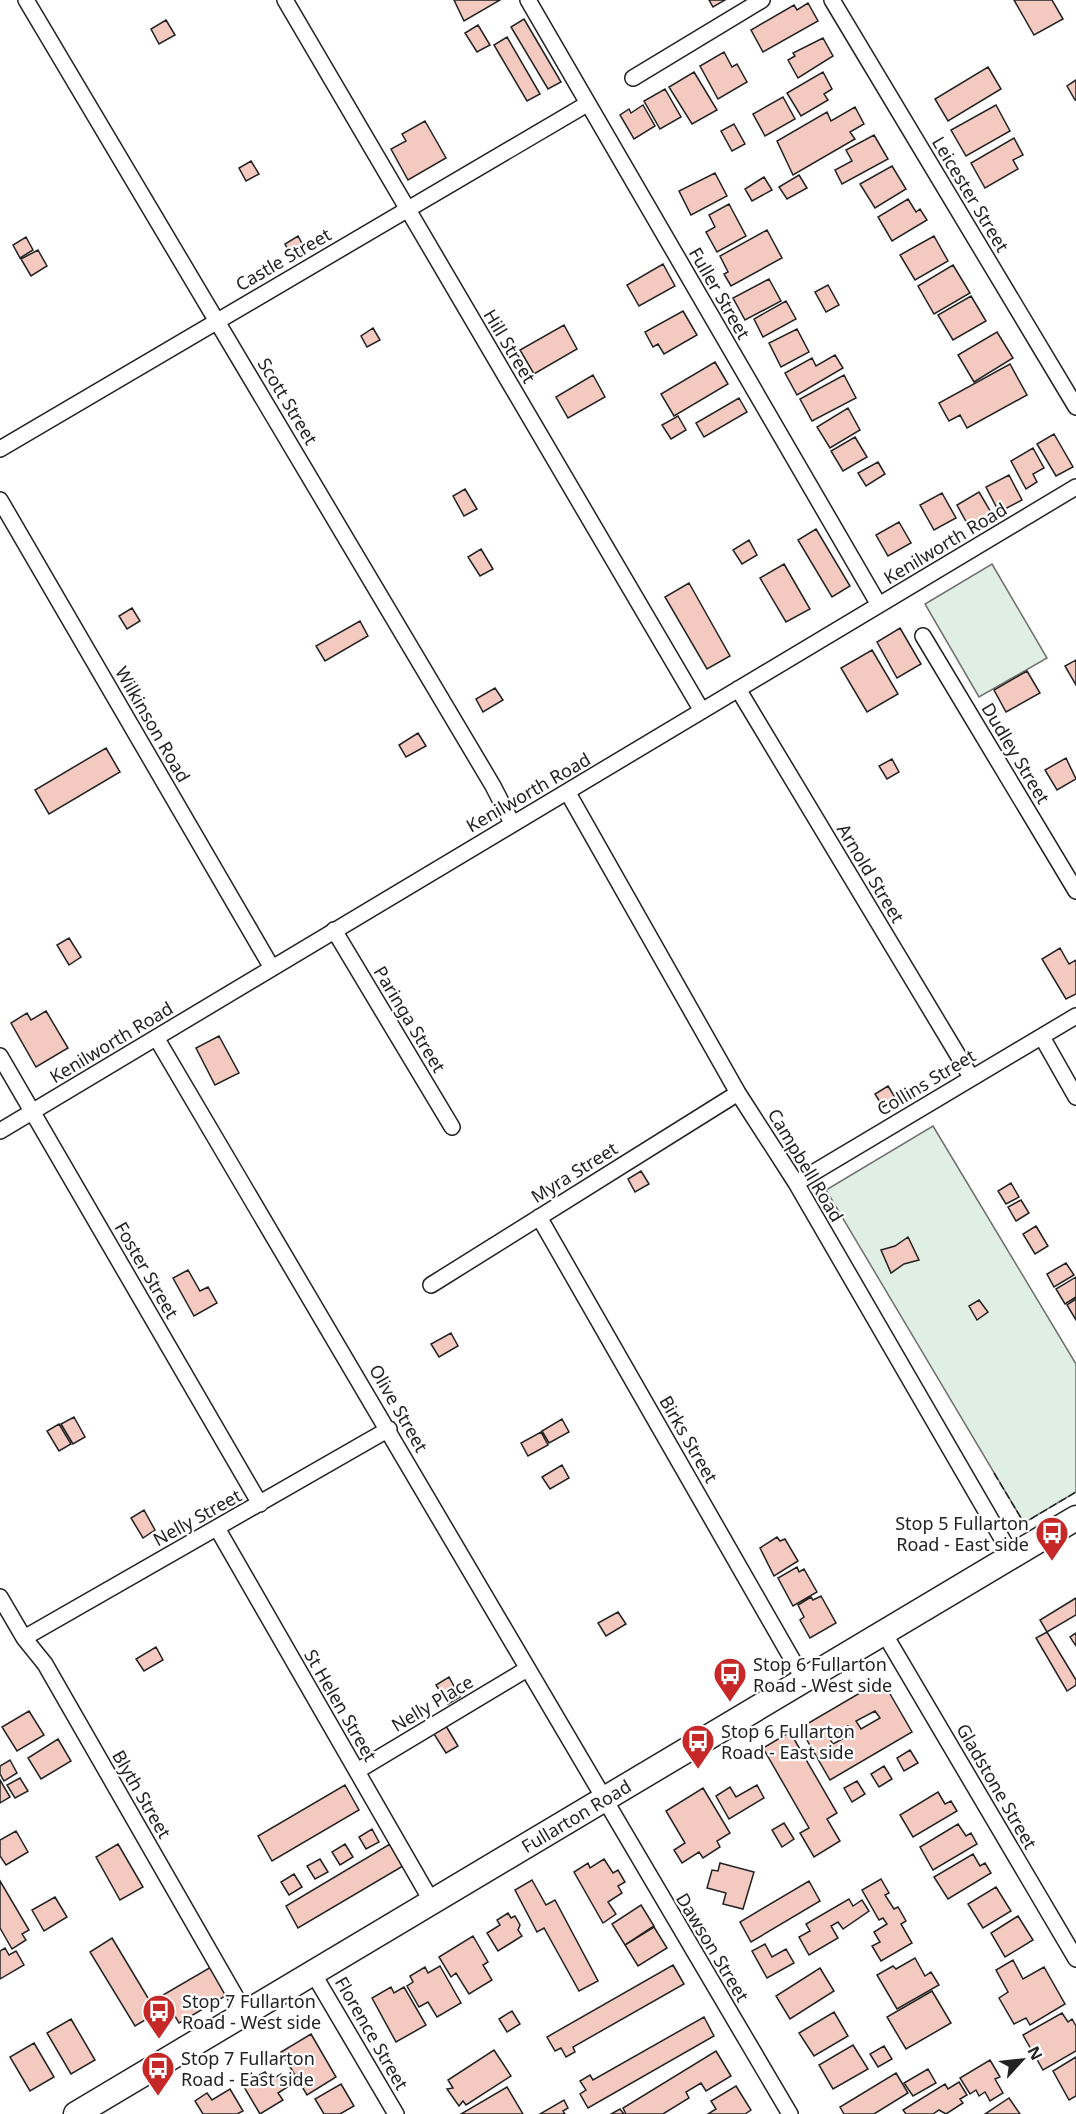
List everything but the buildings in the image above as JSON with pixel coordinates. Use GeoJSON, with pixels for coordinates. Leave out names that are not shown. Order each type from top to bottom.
{"type":"FeatureCollection","features":[{"type":"Feature","properties":{"kind":"main road","name":"Fullarton Road"},"geometry":{"type":"LineString","coordinates":[[76,2114],[1076,1518]]}},
{"type":"Feature","properties":{"kind":"street","name":"Scott Street"},"geometry":{"type":"LineString","coordinates":[[26,0],[493,786],[512,823]]}},
{"type":"Feature","properties":{"kind":"street","name":"Hill Street"},"geometry":{"type":"LineString","coordinates":[[285,0],[702,711]]}},
{"type":"Feature","properties":{"kind":"street","name":"Fuller Street"},"geometry":{"type":"LineString","coordinates":[[528,0],[879,605]]}},
{"type":"Feature","properties":{"kind":"street"},"geometry":{"type":"LineString","coordinates":[[633,78],[762,0]]}},
{"type":"Feature","properties":{"kind":"street","name":"Leicester Street"},"geometry":{"type":"LineString","coordinates":[[832,0],[1076,407]]}},
{"type":"Feature","properties":{"kind":"street","name":"Castle Street"},"geometry":{"type":"LineString","coordinates":[[0,449],[587,104]]}},
{"type":"Feature","properties":{"kind":"street","name":"Kenilworth Road"},"geometry":{"type":"LineString","coordinates":[[0,1131],[1076,487]]}},
{"type":"Feature","properties":{"kind":"street","name":"Wilkinson Road"},"geometry":{"type":"LineString","coordinates":[[0,500],[272,968]]}},
{"type":"Feature","properties":{"kind":"street","name":"Dudley Street"},"geometry":{"type":"LineString","coordinates":[[923,636],[1076,891]]}},
{"type":"Feature","properties":{"kind":"street","name":"Arnold Street"},"geometry":{"type":"LineString","coordinates":[[738,689],[971,1077]]}},
{"type":"Feature","properties":{"kind":"street","name":"Campbell Road"},"geometry":{"type":"LineString","coordinates":[[568,793],[738,1093],[796,1183],[1012,1556]]}},
{"type":"Feature","properties":{"kind":"street","name":"Paringa Street"},"geometry":{"type":"LineString","coordinates":[[334,930],[452,1127]]}},
{"type":"Feature","properties":{"kind":"street","name":"Collins Street"},"geometry":{"type":"LineString","coordinates":[[796,1183],[1076,1016]]}},
{"type":"Feature","properties":{"kind":"street"},"geometry":{"type":"LineString","coordinates":[[1042,1037],[1076,1097]]}},
{"type":"Feature","properties":{"kind":"street","name":"Olive Street"},"geometry":{"type":"LineString","coordinates":[[157,1039],[389,1430],[603,1800]]}},
{"type":"Feature","properties":{"kind":"street","name":"Foster Street"},"geometry":{"type":"LineString","coordinates":[[0,1056],[260,1504]]}},
{"type":"Feature","properties":{"kind":"street","name":"Myra Street"},"geometry":{"type":"LineString","coordinates":[[431,1285],[738,1093]]}},
{"type":"Feature","properties":{"kind":"street","name":"Birks Street"},"geometry":{"type":"LineString","coordinates":[[539,1217],[804,1680]]}},
{"type":"Feature","properties":{"kind":"street","name":"Nelly Street"},"geometry":{"type":"LineString","coordinates":[[24,1638],[389,1430]]}},
{"type":"Feature","properties":{"kind":"street","name":"St Helen Street"},"geometry":{"type":"LineString","coordinates":[[217,1528],[432,1902]]}},
{"type":"Feature","properties":{"kind":"street","name":"Blyth Street"},"geometry":{"type":"LineString","coordinates":[[0,1597],[24,1638],[45,1664],[245,2013]]}},
{"type":"Feature","properties":{"kind":"street","name":"Gladstone Street"},"geometry":{"type":"LineString","coordinates":[[884,1633],[1076,1959]]}},
{"type":"Feature","properties":{"kind":"street","name":"Nelly Place"},"geometry":{"type":"LineString","coordinates":[[357,1771],[527,1669]]}},
{"type":"Feature","properties":{"kind":"street","name":"Dawson Street"},"geometry":{"type":"LineString","coordinates":[[603,1800],[790,2114]]}},
{"type":"Feature","properties":{"kind":"street","name":"Florence Street"},"geometry":{"type":"LineString","coordinates":[[313,1972],[396,2114]]}},
{"type":"Feature","properties":{"kind":"green space"},"geometry":{"type":"Polygon","coordinates":[[[992,564],[1047,658],[979,697],[925,604],[992,564]]]}},
{"type":"Feature","properties":{"kind":"green space"},"geometry":{"type":"Polygon","coordinates":[[[933,1126],[1076,1364],[1076,1492],[1024,1523],[826,1190],[933,1126]]]}},
{"type":"Feature","properties":{"kind":"fence"},"geometry":{"type":"LineString","coordinates":[[994,1473],[1024,1523],[1076,1492]]}},
{"type":"Feature","properties":{"kind":"place","name":"Stop 5 Fullarton Road - East side"},"geometry":{"type":"Point","coordinates":[1052,1562]}},
{"type":"Feature","properties":{"kind":"place","name":"Stop 6 Fullarton Road - West side"},"geometry":{"type":"Point","coordinates":[730,1703]}},
{"type":"Feature","properties":{"kind":"place","name":"Stop 6 Fullarton Road - East side"},"geometry":{"type":"Point","coordinates":[698,1770]}},
{"type":"Feature","properties":{"kind":"place","name":"Stop 7 Fullarton Road - West side"},"geometry":{"type":"Point","coordinates":[159,2040]}},
{"type":"Feature","properties":{"kind":"place","name":"Stop 7 Fullarton Road - East side"},"geometry":{"type":"Point","coordinates":[158,2097]}}]}
